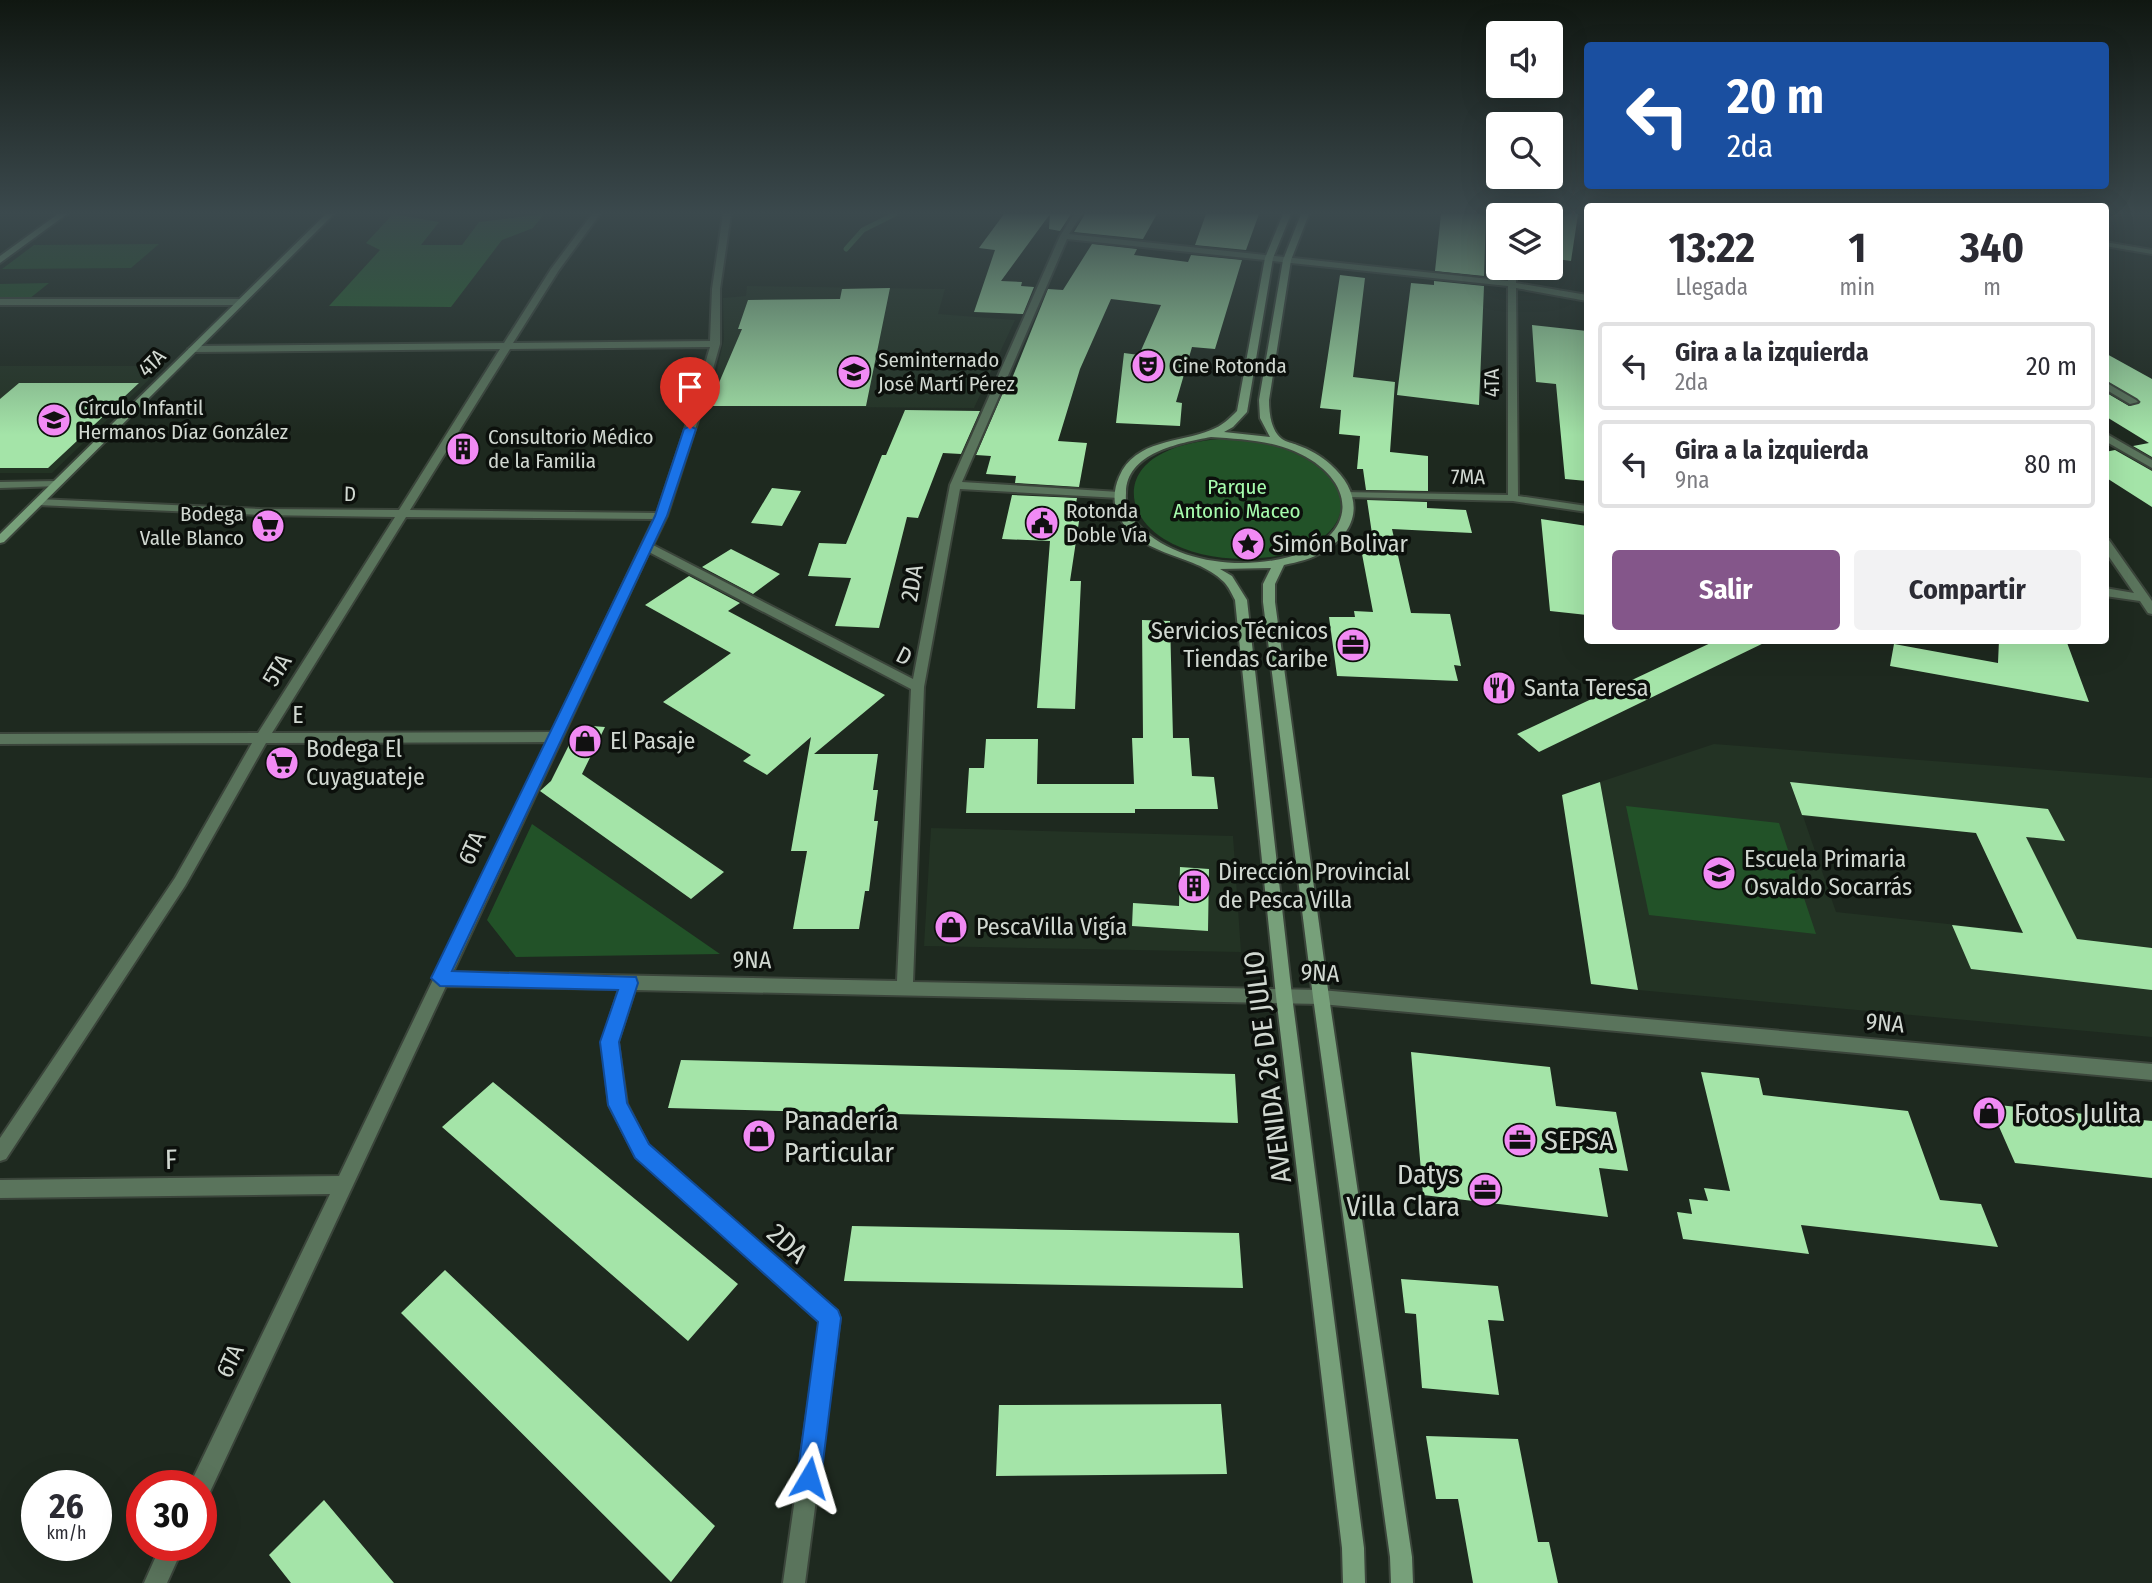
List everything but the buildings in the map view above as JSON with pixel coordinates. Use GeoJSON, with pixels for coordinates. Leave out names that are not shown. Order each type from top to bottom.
{"type":"FeatureCollection","features":[{"type":"Feature","properties":{"kind":"main road","name":"4TA"},"geometry":{"type":"LineString","coordinates":[[0,540],[255,288]]}},
{"type":"Feature","properties":{"kind":"main road"},"geometry":{"type":"LineString","coordinates":[[1211,434],[1229,425],[1242,412],[1264,288]]}},
{"type":"Feature","properties":{"kind":"main road"},"geometry":{"type":"LineString","coordinates":[[1279,442],[1268,429],[1263,415],[1282,288]]}},
{"type":"Feature","properties":{"kind":"main road"},"geometry":{"type":"LineString","coordinates":[[1211,434],[1248,435],[1279,442],[1306,452],[1329,467],[1347,494],[1350,504],[1346,523],[1332,541],[1309,555],[1279,564],[1244,567],[1203,563],[1166,550],[1137,533],[1121,511],[1118,489],[1128,468],[1148,451],[1177,440],[1211,434]]}},
{"type":"Feature","properties":{"kind":"main road","name":"AVENIDA 26 DE JULIO"},"geometry":{"type":"LineString","coordinates":[[1203,563],[1228,579],[1241,600],[1284,996],[1353,1548],[1354,1583]]}},
{"type":"Feature","properties":{"kind":"main road"},"geometry":{"type":"LineString","coordinates":[[1279,564],[1269,584],[1269,602],[1321,997],[1401,1557],[1402,1583]]}},
{"type":"Feature","properties":{"kind":"street","name":"5TA"},"geometry":{"type":"LineString","coordinates":[[0,1153],[180,882],[262,738],[543,288]]}},
{"type":"Feature","properties":{"kind":"street","name":"6TA"},"geometry":{"type":"LineString","coordinates":[[208,1470],[661,516],[715,344],[716,288]]}},
{"type":"Feature","properties":{"kind":"street","name":"2DA"},"geometry":{"type":"LineString","coordinates":[[905,988],[918,687],[955,485],[1041,288]]}},
{"type":"Feature","properties":{"kind":"street","name":"4TA"},"geometry":{"type":"LineString","coordinates":[[1510,288],[1513,498]]}},
{"type":"Feature","properties":{"kind":"street"},"geometry":{"type":"LineString","coordinates":[[1531,288],[1584,297]]}},
{"type":"Feature","properties":{"kind":"street"},"geometry":{"type":"LineString","coordinates":[[0,302],[241,302]]}},
{"type":"Feature","properties":{"kind":"street"},"geometry":{"type":"LineString","coordinates":[[193,349],[715,344]]}},
{"type":"Feature","properties":{"kind":"street"},"geometry":{"type":"LineString","coordinates":[[2109,387],[2133,402]]}},
{"type":"Feature","properties":{"kind":"street"},"geometry":{"type":"LineString","coordinates":[[2109,438],[2152,465]]}},
{"type":"Feature","properties":{"kind":"street"},"geometry":{"type":"LineString","coordinates":[[0,485],[56,484]]}},
{"type":"Feature","properties":{"kind":"street"},"geometry":{"type":"LineString","coordinates":[[955,485],[1119,495]]}},
{"type":"Feature","properties":{"kind":"street","name":"7MA"},"geometry":{"type":"LineString","coordinates":[[1347,494],[1513,498],[1584,509]]}},
{"type":"Feature","properties":{"kind":"street","name":"D"},"geometry":{"type":"LineString","coordinates":[[38,502],[403,514],[661,516]]}},
{"type":"Feature","properties":{"kind":"street","name":"D"},"geometry":{"type":"LineString","coordinates":[[646,546],[918,687]]}},
{"type":"Feature","properties":{"kind":"street"},"geometry":{"type":"LineString","coordinates":[[2109,547],[2152,610]]}},
{"type":"Feature","properties":{"kind":"street"},"geometry":{"type":"LineString","coordinates":[[2109,593],[2144,598]]}},
{"type":"Feature","properties":{"kind":"street","name":"E"},"geometry":{"type":"LineString","coordinates":[[0,739],[554,737]]}},
{"type":"Feature","properties":{"kind":"street","name":"9NA"},"geometry":{"type":"LineString","coordinates":[[440,978],[1321,997],[2152,1072]]}},
{"type":"Feature","properties":{"kind":"street","name":"2DA"},"geometry":{"type":"LineString","coordinates":[[629,983],[610,1042],[618,1105],[642,1151],[830,1318],[794,1583]]}},
{"type":"Feature","properties":{"kind":"street","name":"F"},"geometry":{"type":"LineString","coordinates":[[0,1189],[342,1185]]}},
{"type":"Feature","properties":{"kind":"street"},"geometry":{"type":"LineString","coordinates":[[155,1583],[165,1561]]}},
{"type":"Feature","properties":{"kind":"shaded area","name":"Seminternado José Martí Pérez"},"geometry":{"type":"Polygon","coordinates":[[[747,288],[945,289],[938,314],[1015,320],[974,408],[709,406],[724,339],[723,298],[746,296],[747,288]]]}},
{"type":"Feature","properties":{"kind":"shaded area","name":"Círculo Infantil Hermanos Díaz González"},"geometry":{"type":"Polygon","coordinates":[[[0,366],[163,366],[52,473],[0,473],[0,366]]]}},
{"type":"Feature","properties":{"kind":"shaded area","name":"Escuela Primaria Osvaldo Socarrás"},"geometry":{"type":"Polygon","coordinates":[[[1714,744],[2152,778],[2152,1037],[1638,990],[1600,782],[1714,744]],[[1803,816],[1836,912],[2023,932],[1976,833],[1803,816]]]}},
{"type":"Feature","properties":{"kind":"shaded area"},"geometry":{"type":"Polygon","coordinates":[[[931,828],[1233,836],[1241,952],[924,946],[931,828]]]}},
{"type":"Feature","properties":{"kind":"green space"},"geometry":{"type":"Polygon","coordinates":[[[0,288],[43,288],[29,299],[0,299],[0,288]]]}},
{"type":"Feature","properties":{"kind":"green space"},"geometry":{"type":"Polygon","coordinates":[[[346,288],[466,288],[451,307],[329,306],[346,288]]]}},
{"type":"Feature","properties":{"kind":"green space","name":"Parque Antonio Maceo"},"geometry":{"type":"Polygon","coordinates":[[[1219,439],[1246,440],[1285,449],[1325,472],[1340,495],[1341,508],[1331,530],[1318,541],[1294,552],[1234,559],[1190,551],[1152,530],[1136,507],[1135,483],[1140,472],[1149,462],[1170,450],[1190,443],[1219,439]]]}},
{"type":"Feature","properties":{"kind":"green space"},"geometry":{"type":"Polygon","coordinates":[[[1626,806],[1779,823],[1816,934],[1649,915],[1626,806]]]}},
{"type":"Feature","properties":{"kind":"green space"},"geometry":{"type":"Polygon","coordinates":[[[532,824],[720,954],[516,957],[487,920],[532,824]]]}},
{"type":"Feature","properties":{"kind":"place","name":"Cine Rotonda"},"geometry":{"type":"Point","coordinates":[1148,366]}},
{"type":"Feature","properties":{"kind":"place","name":"Seminternado José Martí Pérez"},"geometry":{"type":"Point","coordinates":[854,372]}},
{"type":"Feature","properties":{"kind":"place","name":"Círculo Infantil Hermanos Díaz González"},"geometry":{"type":"Point","coordinates":[54,420]}},
{"type":"Feature","properties":{"kind":"place","name":"Consultorio Médico de la Familia"},"geometry":{"type":"Point","coordinates":[463,449]}},
{"type":"Feature","properties":{"kind":"place","name":"Rotonda Doble Vía"},"geometry":{"type":"Point","coordinates":[1042,523]}},
{"type":"Feature","properties":{"kind":"place","name":"Bodega Valle Blanco"},"geometry":{"type":"Point","coordinates":[268,526]}},
{"type":"Feature","properties":{"kind":"place","name":"Simón Bolivar"},"geometry":{"type":"Point","coordinates":[1248,544]}},
{"type":"Feature","properties":{"kind":"place","name":"Servicios Técnicos Tiendas Caribe"},"geometry":{"type":"Point","coordinates":[1353,645]}},
{"type":"Feature","properties":{"kind":"place","name":"Santa Teresa"},"geometry":{"type":"Point","coordinates":[1499,688]}},
{"type":"Feature","properties":{"kind":"place","name":"El Pasaje"},"geometry":{"type":"Point","coordinates":[585,741]}},
{"type":"Feature","properties":{"kind":"place","name":"Bodega El Cuyaguateje"},"geometry":{"type":"Point","coordinates":[282,763]}},
{"type":"Feature","properties":{"kind":"place","name":"Escuela Primaria Osvaldo Socarrás"},"geometry":{"type":"Point","coordinates":[1719,873]}},
{"type":"Feature","properties":{"kind":"place","name":"Dirección Provincial de Pesca Villa"},"geometry":{"type":"Point","coordinates":[1194,886]}},
{"type":"Feature","properties":{"kind":"place","name":"PescaVilla Vigía"},"geometry":{"type":"Point","coordinates":[951,927]}},
{"type":"Feature","properties":{"kind":"place","name":"Fotos Julita"},"geometry":{"type":"Point","coordinates":[1989,1113]}},
{"type":"Feature","properties":{"kind":"place","name":"Panadería Particular"},"geometry":{"type":"Point","coordinates":[759,1136]}},
{"type":"Feature","properties":{"kind":"place","name":"SEPSA"},"geometry":{"type":"Point","coordinates":[1520,1140]}},
{"type":"Feature","properties":{"kind":"place","name":"Datys Villa Clara"},"geometry":{"type":"Point","coordinates":[1485,1190]}},
{"type":"Feature","properties":{"kind":"route"},"geometry":{"type":"LineString","coordinates":[[690,429],[661,516],[440,978],[629,983],[610,1042],[618,1105],[642,1151],[830,1318],[809,1478]]}}]}
